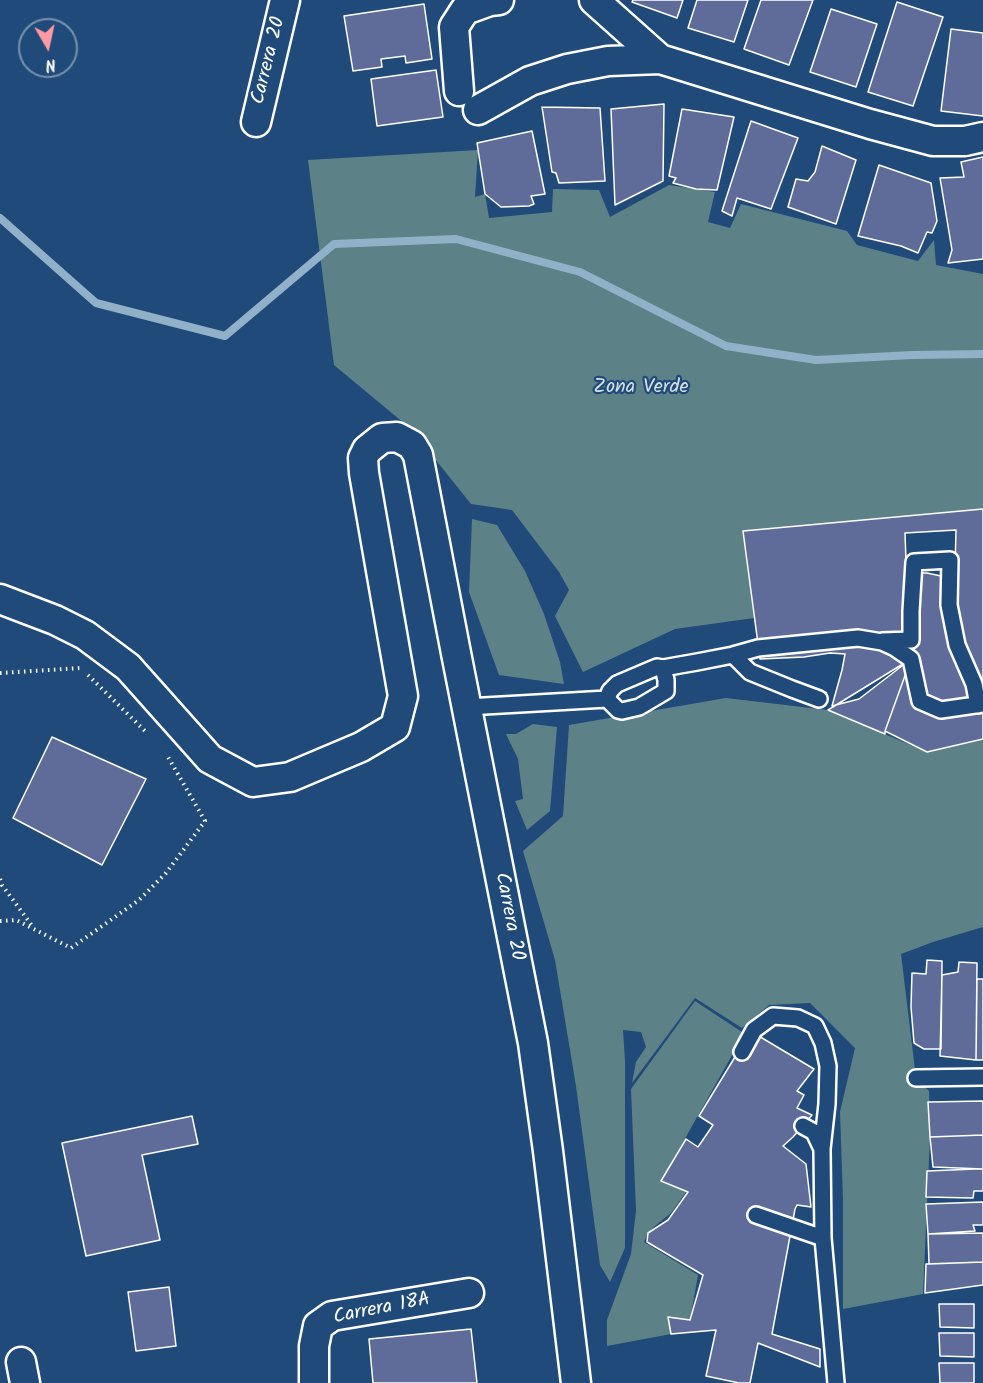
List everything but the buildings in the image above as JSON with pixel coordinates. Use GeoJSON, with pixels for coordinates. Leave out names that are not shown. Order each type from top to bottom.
{"type":"FeatureCollection","features":[{"type":"Feature","properties":{"kind":"street","name":"Carrera 20"},"geometry":{"type":"LineString","coordinates":[[256,122],[285,0]]}},
{"type":"Feature","properties":{"kind":"street"},"geometry":{"type":"LineString","coordinates":[[499,0],[465,10],[454,27],[468,101],[567,69],[608,61],[660,59],[870,124],[933,141],[964,141],[983,137]]}},
{"type":"Feature","properties":{"kind":"street"},"geometry":{"type":"LineString","coordinates":[[594,0],[660,59]]}},
{"type":"Feature","properties":{"kind":"street","name":"Carrera 20"},"geometry":{"type":"LineString","coordinates":[[0,599],[55,620],[85,635],[128,667],[210,759],[253,782],[290,777],[361,747],[395,727],[403,696],[363,458],[367,450],[382,438],[397,437],[412,445],[418,455],[533,1043],[550,1163],[576,1383]]}},
{"type":"Feature","properties":{"kind":"street","name":"Carrera 18A"},"geometry":{"type":"LineString","coordinates":[[314,1383],[314,1346],[318,1326],[332,1316],[469,1293]]}},
{"type":"Feature","properties":{"kind":"lane"},"geometry":{"type":"LineString","coordinates":[[607,699],[610,691],[617,684],[652,668],[733,655],[758,648],[858,638],[873,641],[882,642],[910,659],[920,701],[941,710],[981,705],[957,645],[949,605],[950,560],[914,562],[911,640],[873,641]]}},
{"type":"Feature","properties":{"kind":"lane"},"geometry":{"type":"LineString","coordinates":[[733,655],[750,672],[819,699]]}},
{"type":"Feature","properties":{"kind":"lane"},"geometry":{"type":"LineString","coordinates":[[467,707],[607,699],[622,711],[639,707],[666,691],[663,668]]}},
{"type":"Feature","properties":{"kind":"lane"},"geometry":{"type":"LineString","coordinates":[[742,1052],[754,1030],[773,1016],[798,1018],[815,1026],[823,1043],[828,1066],[822,1149],[823,1238],[836,1383]]}},
{"type":"Feature","properties":{"kind":"lane"},"geometry":{"type":"LineString","coordinates":[[916,1078],[983,1077]]}},
{"type":"Feature","properties":{"kind":"lane"},"geometry":{"type":"LineString","coordinates":[[803,1126],[814,1132],[822,1149]]}},
{"type":"Feature","properties":{"kind":"lane"},"geometry":{"type":"LineString","coordinates":[[756,1215],[823,1238]]}},
{"type":"Feature","properties":{"kind":"path"},"geometry":{"type":"LineString","coordinates":[[0,673],[82,668],[148,735]]}},
{"type":"Feature","properties":{"kind":"path"},"geometry":{"type":"LineString","coordinates":[[0,921],[16,920],[71,948],[140,900],[166,873],[205,821],[165,752]]}},
{"type":"Feature","properties":{"kind":"path"},"geometry":{"type":"LineString","coordinates":[[0,879],[34,928]]}},
{"type":"Feature","properties":{"kind":"green space","name":"Zona Verde"},"geometry":{"type":"Polygon","coordinates":[[[478,150],[475,197],[485,194],[489,218],[552,212],[553,189],[599,190],[610,217],[669,185],[715,192],[708,222],[730,228],[741,204],[847,231],[857,245],[918,261],[934,240],[936,265],[983,274],[983,509],[744,531],[754,618],[675,629],[583,672],[555,616],[569,590],[559,572],[512,510],[471,504],[411,429],[334,365],[308,160],[478,150]]]}},
{"type":"Feature","properties":{"kind":"green space"},"geometry":{"type":"Polygon","coordinates":[[[472,519],[497,525],[525,571],[544,614],[560,662],[564,684],[499,675],[469,592],[472,519]]]}},
{"type":"Feature","properties":{"kind":"green space"},"geometry":{"type":"Polygon","coordinates":[[[726,698],[828,710],[927,752],[983,739],[983,927],[901,954],[916,1078],[929,1091],[930,1137],[923,1294],[843,1309],[840,1112],[855,1048],[810,1003],[769,1005],[742,1028],[695,998],[632,1083],[636,1062],[646,1047],[641,1032],[623,1030],[625,1248],[610,1282],[600,1265],[576,1086],[555,960],[523,851],[563,816],[569,725],[726,698]]]}},
{"type":"Feature","properties":{"kind":"green space"},"geometry":{"type":"Polygon","coordinates":[[[533,724],[557,727],[550,811],[527,830],[515,801],[523,799],[518,759],[506,734],[516,734],[533,724]]]}},
{"type":"Feature","properties":{"kind":"green space"},"geometry":{"type":"Polygon","coordinates":[[[695,1001],[742,1032],[735,1050],[661,1181],[686,1192],[671,1213],[648,1233],[644,1242],[698,1275],[690,1320],[668,1317],[671,1334],[607,1346],[607,1320],[631,1254],[636,1211],[631,1089],[695,1001]]]}},
{"type":"Feature","properties":{"kind":"waterway"},"geometry":{"type":"LineString","coordinates":[[0,218],[96,303],[225,336],[334,244],[456,239],[580,272],[726,346],[816,360],[983,354]]}}]}
